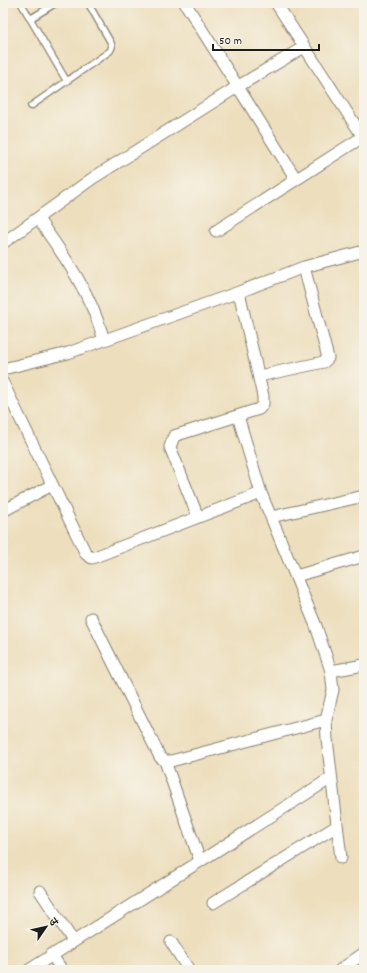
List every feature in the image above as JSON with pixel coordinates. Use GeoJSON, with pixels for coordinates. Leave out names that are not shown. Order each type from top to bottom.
{"type":"FeatureCollection","features":[{"type":"Feature","properties":{"kind":"street"},"geometry":{"type":"LineString","coordinates":[[185,3],[296,179]]}},
{"type":"Feature","properties":{"kind":"street"},"geometry":{"type":"LineString","coordinates":[[216,231],[363,137],[276,3]]}},
{"type":"Feature","properties":{"kind":"street"},"geometry":{"type":"LineString","coordinates":[[3,243],[93,178],[237,87],[304,47]]}},
{"type":"Feature","properties":{"kind":"street"},"geometry":{"type":"LineString","coordinates":[[38,219],[69,263],[87,292],[97,316],[104,340]]}},
{"type":"Feature","properties":{"kind":"street"},"geometry":{"type":"LineString","coordinates":[[3,369],[31,364],[104,340],[304,267],[364,252]]}},
{"type":"Feature","properties":{"kind":"street"},"geometry":{"type":"LineString","coordinates":[[259,376],[324,362],[328,358],[304,267]]}},
{"type":"Feature","properties":{"kind":"street"},"geometry":{"type":"LineString","coordinates":[[198,517],[170,447],[171,441],[174,436],[259,409],[263,404],[259,376],[239,292]]}},
{"type":"Feature","properties":{"kind":"street"},"geometry":{"type":"LineString","coordinates":[[3,383],[86,554],[92,558],[98,557],[262,493]]}},
{"type":"Feature","properties":{"kind":"street"},"geometry":{"type":"LineString","coordinates":[[238,416],[262,493],[316,626],[331,672],[333,690],[326,720],[331,778],[341,858]]}},
{"type":"Feature","properties":{"kind":"street"},"geometry":{"type":"LineString","coordinates":[[3,511],[52,485]]}},
{"type":"Feature","properties":{"kind":"street"},"geometry":{"type":"LineString","coordinates":[[271,516],[364,496]]}},
{"type":"Feature","properties":{"kind":"street"},"geometry":{"type":"LineString","coordinates":[[296,576],[364,556]]}},
{"type":"Feature","properties":{"kind":"street"},"geometry":{"type":"LineString","coordinates":[[91,618],[160,757],[165,761],[200,861]]}},
{"type":"Feature","properties":{"kind":"street"},"geometry":{"type":"LineString","coordinates":[[331,672],[364,665]]}},
{"type":"Feature","properties":{"kind":"street"},"geometry":{"type":"LineString","coordinates":[[165,761],[172,761],[326,720]]}},
{"type":"Feature","properties":{"kind":"street"},"geometry":{"type":"LineString","coordinates":[[29,970],[51,954],[331,778]]}},
{"type":"Feature","properties":{"kind":"street"},"geometry":{"type":"LineString","coordinates":[[213,903],[337,826]]}},
{"type":"Feature","properties":{"kind":"street"},"geometry":{"type":"LineString","coordinates":[[40,891],[73,941]]}},
{"type":"Feature","properties":{"kind":"street"},"geometry":{"type":"LineString","coordinates":[[171,942],[189,970]]}},
{"type":"Feature","properties":{"kind":"street"},"geometry":{"type":"LineString","coordinates":[[340,970],[364,953]]}},
{"type":"Feature","properties":{"kind":"street"},"geometry":{"type":"LineString","coordinates":[[51,954],[62,970]]}},
{"type":"Feature","properties":{"kind":"lane"},"geometry":{"type":"LineString","coordinates":[[21,3],[66,80]]}},
{"type":"Feature","properties":{"kind":"lane"},"geometry":{"type":"LineString","coordinates":[[30,19],[56,3]]}},
{"type":"Feature","properties":{"kind":"lane"},"geometry":{"type":"LineString","coordinates":[[31,106],[66,80],[110,51],[112,47],[88,3]]}}]}
